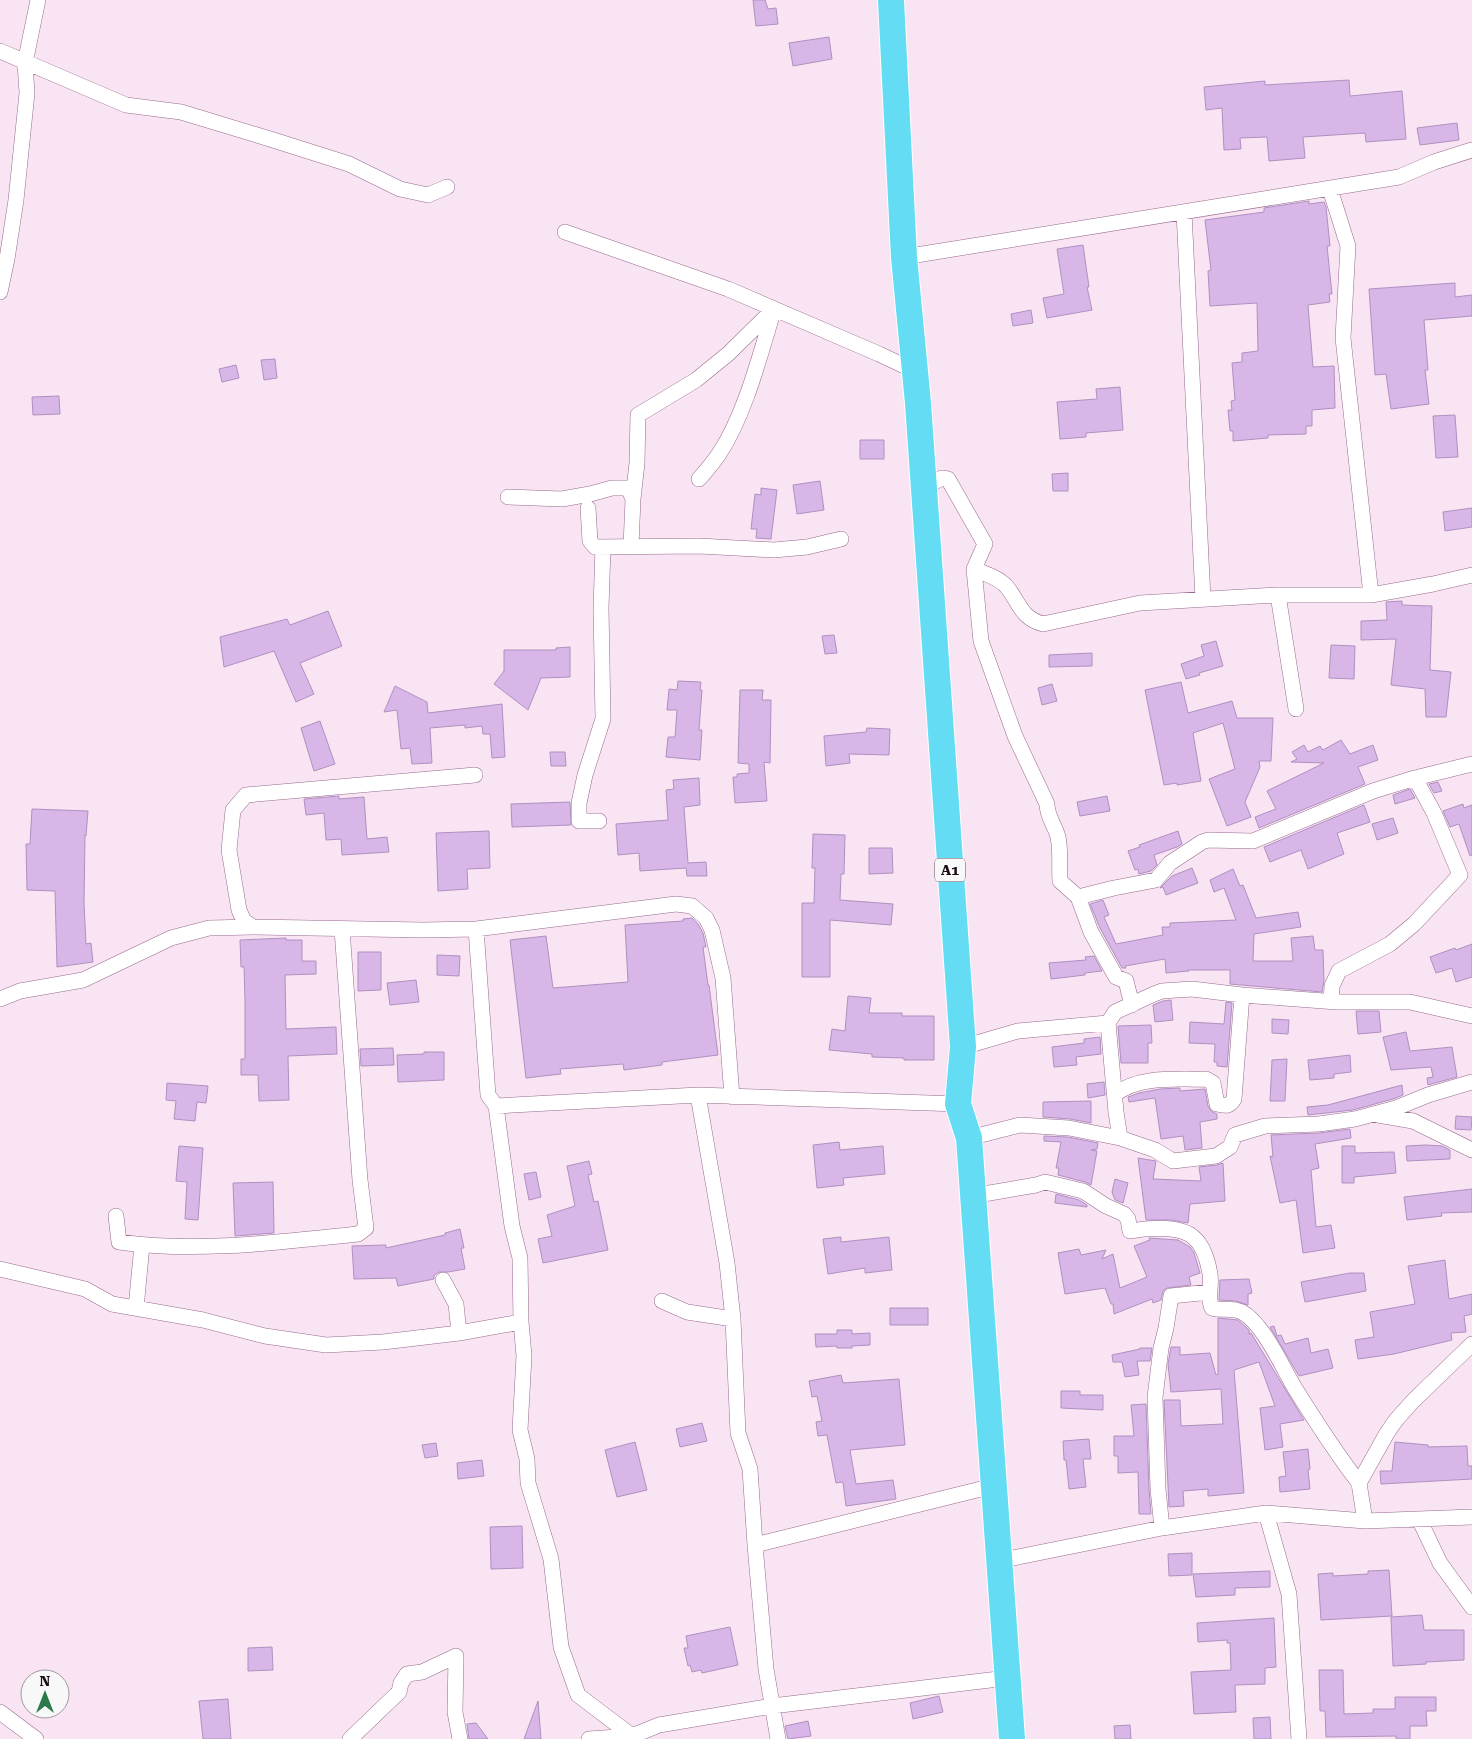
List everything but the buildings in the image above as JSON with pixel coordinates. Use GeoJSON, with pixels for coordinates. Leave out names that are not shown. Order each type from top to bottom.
{"type":"FeatureCollection","features":[{"type":"Feature","properties":{"kind":"highway","name":"A1"},"geometry":{"type":"LineString","coordinates":[[891,0],[904,257],[915,371],[963,1047],[958,1104],[968,1138],[1012,1739]]}},
{"type":"Feature","properties":{"kind":"street"},"geometry":{"type":"LineString","coordinates":[[0,292],[8,258],[16,200],[27,93],[25,63],[38,0]]}},
{"type":"Feature","properties":{"kind":"street"},"geometry":{"type":"LineString","coordinates":[[0,50],[25,63],[65,78],[126,105],[181,112],[349,164],[400,188],[428,194],[447,187]]}},
{"type":"Feature","properties":{"kind":"street"},"geometry":{"type":"LineString","coordinates":[[904,257],[1399,177],[1434,162],[1472,150]]}},
{"type":"Feature","properties":{"kind":"street"},"geometry":{"type":"LineString","coordinates":[[1330,189],[1348,246],[1343,338],[1371,595]]}},
{"type":"Feature","properties":{"kind":"street"},"geometry":{"type":"LineString","coordinates":[[1184,212],[1203,599]]}},
{"type":"Feature","properties":{"kind":"street"},"geometry":{"type":"LineString","coordinates":[[564,232],[728,289],[915,371]]}},
{"type":"Feature","properties":{"kind":"street"},"geometry":{"type":"LineString","coordinates":[[699,479],[719,455],[733,429],[752,380],[774,309]]}},
{"type":"Feature","properties":{"kind":"street"},"geometry":{"type":"LineString","coordinates":[[631,546],[637,463],[638,415],[696,380],[728,354],[774,309]]}},
{"type":"Feature","properties":{"kind":"street"},"geometry":{"type":"LineString","coordinates":[[923,488],[942,478],[948,480],[985,544],[974,569],[981,641],[1015,736],[1047,804],[1047,813],[1058,839],[1060,881],[1078,896],[1091,932],[1116,977],[1126,981],[1132,1005]]}},
{"type":"Feature","properties":{"kind":"street"},"geometry":{"type":"LineString","coordinates":[[508,497],[562,499],[612,488],[628,488],[633,499]]}},
{"type":"Feature","properties":{"kind":"street"},"geometry":{"type":"LineString","coordinates":[[588,508],[590,541],[595,546],[699,546],[774,550],[841,539]]}},
{"type":"Feature","properties":{"kind":"street"},"geometry":{"type":"LineString","coordinates":[[599,821],[579,821],[579,803],[584,774],[603,720],[600,608],[603,546]]}},
{"type":"Feature","properties":{"kind":"street"},"geometry":{"type":"LineString","coordinates":[[974,569],[1005,584],[1026,616],[1033,621],[1043,624],[1140,603],[1278,595],[1371,595],[1472,575]]}},
{"type":"Feature","properties":{"kind":"street"},"geometry":{"type":"LineString","coordinates":[[1278,595],[1296,709]]}},
{"type":"Feature","properties":{"kind":"street"},"geometry":{"type":"LineString","coordinates":[[1078,896],[1156,880],[1170,863],[1202,842],[1208,840],[1253,841],[1373,791],[1472,764]]}},
{"type":"Feature","properties":{"kind":"street"},"geometry":{"type":"LineString","coordinates":[[253,927],[244,921],[239,910],[229,850],[233,810],[246,795],[475,774]]}},
{"type":"Feature","properties":{"kind":"street"},"geometry":{"type":"LineString","coordinates":[[1331,1001],[1332,986],[1339,971],[1390,944],[1420,918],[1460,875],[1434,813],[1415,778]]}},
{"type":"Feature","properties":{"kind":"street"},"geometry":{"type":"LineString","coordinates":[[0,999],[20,991],[82,980],[172,938],[209,928],[476,929],[676,904],[692,906],[706,918],[712,930],[723,978],[732,1096]]}},
{"type":"Feature","properties":{"kind":"street"},"geometry":{"type":"LineString","coordinates":[[116,1216],[119,1242],[142,1245],[217,1246],[273,1242],[358,1234],[366,1228],[360,1180],[342,929]]}},
{"type":"Feature","properties":{"kind":"street"},"geometry":{"type":"LineString","coordinates":[[476,929],[488,1095],[496,1106],[512,1226],[520,1258],[521,1322],[524,1356],[520,1430],[527,1459],[528,1483],[551,1558],[561,1647],[578,1695],[632,1736]]}},
{"type":"Feature","properties":{"kind":"street"},"geometry":{"type":"LineString","coordinates":[[1120,1138],[1108,1024],[1115,1012],[1162,991],[1192,989],[1242,995],[1331,1001],[1410,1002],[1472,1016]]}},
{"type":"Feature","properties":{"kind":"street"},"geometry":{"type":"LineString","coordinates":[[1115,1094],[1126,1087],[1141,1082],[1206,1079],[1213,1083],[1217,1104],[1226,1106],[1230,1104],[1234,1099],[1242,995]]}},
{"type":"Feature","properties":{"kind":"street"},"geometry":{"type":"LineString","coordinates":[[963,1047],[1018,1031],[1108,1024]]}},
{"type":"Feature","properties":{"kind":"street"},"geometry":{"type":"LineString","coordinates":[[968,1138],[1020,1125],[1069,1128],[1120,1138],[1155,1150],[1172,1161],[1181,1160],[1216,1156],[1230,1148],[1235,1135],[1265,1126],[1319,1124],[1356,1119],[1396,1108],[1428,1095],[1472,1082]]}},
{"type":"Feature","properties":{"kind":"street"},"geometry":{"type":"LineString","coordinates":[[496,1106],[698,1095],[958,1104]]}},
{"type":"Feature","properties":{"kind":"street"},"geometry":{"type":"LineString","coordinates":[[698,1095],[727,1263],[733,1319],[738,1433],[750,1469],[766,1669],[778,1739]]}},
{"type":"Feature","properties":{"kind":"street"},"geometry":{"type":"LineString","coordinates":[[1374,1114],[1413,1121],[1472,1150]]}},
{"type":"Feature","properties":{"kind":"street"},"geometry":{"type":"LineString","coordinates":[[972,1196],[1045,1182],[1083,1191],[1106,1206],[1124,1214],[1128,1219],[1130,1230],[1160,1228],[1187,1232],[1196,1237],[1211,1276],[1209,1299],[1212,1308],[1229,1309],[1242,1313],[1258,1328],[1315,1420],[1359,1483],[1364,1522]]}},
{"type":"Feature","properties":{"kind":"street"},"geometry":{"type":"LineString","coordinates":[[136,1308],[142,1245]]}},
{"type":"Feature","properties":{"kind":"street"},"geometry":{"type":"LineString","coordinates":[[0,1270],[85,1289],[112,1304],[203,1320],[265,1336],[326,1345],[383,1342],[458,1333],[521,1322]]}},
{"type":"Feature","properties":{"kind":"street"},"geometry":{"type":"LineString","coordinates":[[443,1280],[456,1304],[458,1333]]}},
{"type":"Feature","properties":{"kind":"street"},"geometry":{"type":"LineString","coordinates":[[1162,1528],[1158,1489],[1155,1397],[1161,1348],[1171,1296],[1210,1292]]}},
{"type":"Feature","properties":{"kind":"street"},"geometry":{"type":"LineString","coordinates":[[662,1301],[687,1312],[733,1319]]}},
{"type":"Feature","properties":{"kind":"street"},"geometry":{"type":"LineString","coordinates":[[1359,1483],[1396,1420],[1472,1344]]}},
{"type":"Feature","properties":{"kind":"street"},"geometry":{"type":"LineString","coordinates":[[755,1546],[993,1486]]}},
{"type":"Feature","properties":{"kind":"street"},"geometry":{"type":"LineString","coordinates":[[1266,1513],[1289,1594],[1299,1739]]}},
{"type":"Feature","properties":{"kind":"street"},"geometry":{"type":"LineString","coordinates":[[998,1561],[1162,1528],[1266,1513],[1364,1522],[1472,1517]]}},
{"type":"Feature","properties":{"kind":"street"},"geometry":{"type":"LineString","coordinates":[[1419,1519],[1440,1563],[1472,1607]]}},
{"type":"Feature","properties":{"kind":"street"},"geometry":{"type":"LineString","coordinates":[[350,1739],[399,1692],[400,1683],[408,1674],[422,1672],[456,1656],[455,1712],[460,1739]]}},
{"type":"Feature","properties":{"kind":"street"},"geometry":{"type":"LineString","coordinates":[[588,1739],[632,1736],[659,1725],[772,1706],[1007,1678]]}},
{"type":"Feature","properties":{"kind":"street"},"geometry":{"type":"LineString","coordinates":[[0,1712],[36,1739]]}}]}
